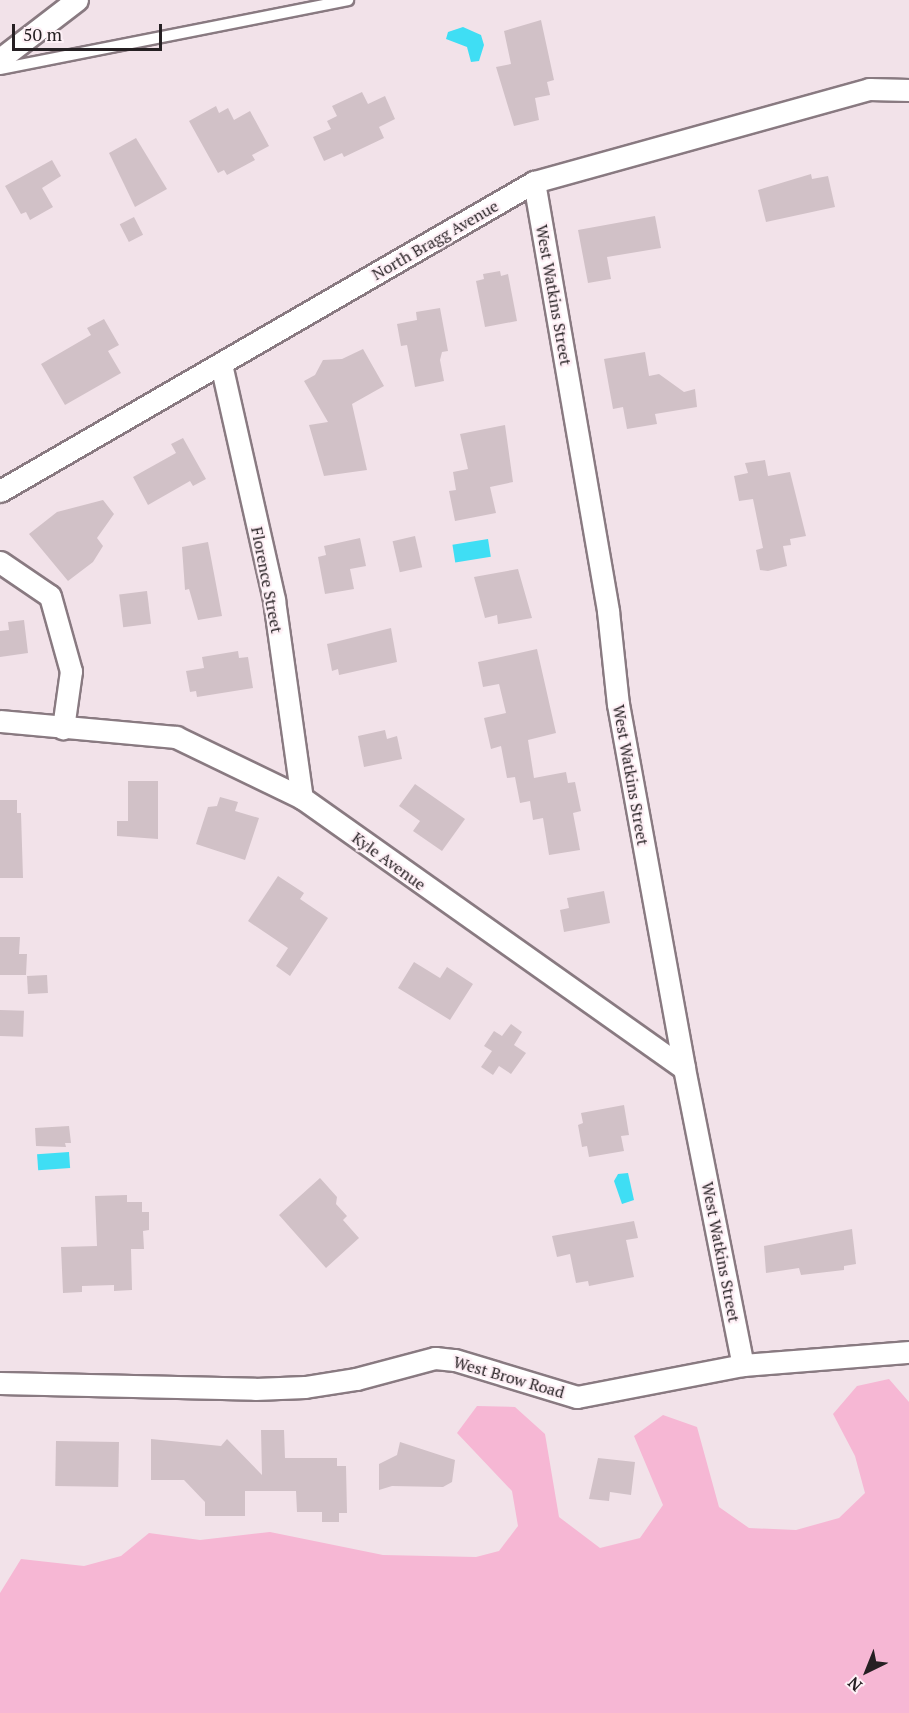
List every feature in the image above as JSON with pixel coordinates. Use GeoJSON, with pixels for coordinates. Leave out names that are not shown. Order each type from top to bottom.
{"type":"FeatureCollection","features":[{"type":"Feature","properties":{"kind":"street"},"geometry":{"type":"LineString","coordinates":[[0,59],[77,0]]}},
{"type":"Feature","properties":{"kind":"street","name":"North Bragg Avenue"},"geometry":{"type":"LineString","coordinates":[[0,491],[534,182],[869,89],[909,90]]}},
{"type":"Feature","properties":{"kind":"street","name":"West Watkins Street"},"geometry":{"type":"LineString","coordinates":[[534,182],[608,611],[618,704],[684,1068],[743,1365]]}},
{"type":"Feature","properties":{"kind":"street","name":"Florence Street"},"geometry":{"type":"LineString","coordinates":[[220,364],[274,600],[302,798]]}},
{"type":"Feature","properties":{"kind":"street"},"geometry":{"type":"LineString","coordinates":[[0,562],[50,596],[71,671],[63,728]]}},
{"type":"Feature","properties":{"kind":"street","name":"Kyle Avenue"},"geometry":{"type":"LineString","coordinates":[[0,721],[176,737],[302,798],[684,1068]]}},
{"type":"Feature","properties":{"kind":"street","name":"West Brow Road"},"geometry":{"type":"LineString","coordinates":[[0,1383],[295,1387],[356,1379],[435,1358],[455,1360],[577,1397],[743,1365],[909,1352]]}},
{"type":"Feature","properties":{"kind":"lane"},"geometry":{"type":"LineString","coordinates":[[0,69],[348,0]]}},
{"type":"Feature","properties":{"kind":"shaded area"},"geometry":{"type":"Polygon","coordinates":[[[889,1379],[909,1402],[909,1713],[0,1713],[0,1593],[21,1559],[84,1566],[121,1556],[149,1533],[200,1540],[270,1532],[383,1555],[476,1557],[499,1551],[518,1526],[512,1491],[457,1433],[477,1406],[515,1407],[545,1434],[559,1517],[600,1548],[640,1538],[663,1505],[634,1436],[663,1415],[697,1427],[719,1507],[749,1528],[796,1530],[839,1518],[865,1493],[855,1456],[833,1414],[857,1386],[889,1379]]]}},
{"type":"Feature","properties":{"kind":"water"},"geometry":{"type":"Polygon","coordinates":[[[463,27],[481,35],[484,45],[479,61],[471,62],[467,47],[446,39],[448,32],[463,27]]]}},
{"type":"Feature","properties":{"kind":"water"},"geometry":{"type":"Polygon","coordinates":[[[488,539],[491,557],[455,562],[452,545],[488,539]]]}},
{"type":"Feature","properties":{"kind":"water"},"geometry":{"type":"Polygon","coordinates":[[[69,1152],[70,1168],[38,1170],[37,1154],[69,1152]]]}},
{"type":"Feature","properties":{"kind":"water"},"geometry":{"type":"Polygon","coordinates":[[[628,1173],[634,1200],[622,1204],[614,1181],[618,1174],[628,1173]]]}},
{"type":"Feature","properties":{"kind":"building"},"geometry":{"type":"Polygon","coordinates":[[[541,20],[554,80],[547,82],[550,95],[535,98],[539,120],[514,126],[496,67],[511,64],[504,31],[541,20]]]}},
{"type":"Feature","properties":{"kind":"building"},"geometry":{"type":"Polygon","coordinates":[[[362,92],[368,104],[385,96],[395,119],[379,127],[384,138],[344,157],[342,153],[324,161],[313,137],[331,129],[327,121],[337,116],[332,106],[362,92]]]}},
{"type":"Feature","properties":{"kind":"building"},"geometry":{"type":"Polygon","coordinates":[[[216,106],[219,113],[228,108],[234,120],[250,111],[269,146],[252,155],[255,160],[227,175],[224,170],[218,173],[189,121],[216,106]]]}},
{"type":"Feature","properties":{"kind":"building"},"geometry":{"type":"Polygon","coordinates":[[[136,138],[167,189],[135,207],[109,153],[136,138]]]}},
{"type":"Feature","properties":{"kind":"building"},"geometry":{"type":"Polygon","coordinates":[[[52,160],[61,176],[42,188],[53,207],[30,220],[26,212],[21,214],[5,186],[52,160]]]}},
{"type":"Feature","properties":{"kind":"building"},"geometry":{"type":"Polygon","coordinates":[[[811,174],[812,179],[828,176],[835,207],[766,222],[758,190],[811,174]]]}},
{"type":"Feature","properties":{"kind":"building"},"geometry":{"type":"Polygon","coordinates":[[[655,216],[661,248],[607,257],[611,279],[588,283],[578,230],[655,216]]]}},
{"type":"Feature","properties":{"kind":"building"},"geometry":{"type":"Polygon","coordinates":[[[134,217],[143,235],[129,242],[120,224],[134,217]]]}},
{"type":"Feature","properties":{"kind":"building"},"geometry":{"type":"Polygon","coordinates":[[[500,271],[501,276],[508,274],[517,321],[485,327],[476,281],[484,279],[483,274],[500,271]]]}},
{"type":"Feature","properties":{"kind":"building"},"geometry":{"type":"Polygon","coordinates":[[[440,308],[448,351],[442,352],[440,360],[444,381],[415,387],[407,345],[401,346],[397,324],[417,320],[416,312],[440,308]]]}},
{"type":"Feature","properties":{"kind":"building"},"geometry":{"type":"Polygon","coordinates":[[[104,319],[119,345],[108,351],[121,373],[65,405],[41,364],[91,335],[87,328],[104,319]]]}},
{"type":"Feature","properties":{"kind":"building"},"geometry":{"type":"Polygon","coordinates":[[[363,349],[384,386],[352,404],[367,470],[324,476],[309,425],[328,422],[304,381],[315,375],[323,360],[342,359],[363,349]]]}},
{"type":"Feature","properties":{"kind":"building"},"geometry":{"type":"Polygon","coordinates":[[[645,352],[649,376],[659,374],[684,392],[695,389],[697,407],[655,414],[657,424],[627,429],[623,407],[613,409],[604,359],[645,352]]]}},
{"type":"Feature","properties":{"kind":"building"},"geometry":{"type":"Polygon","coordinates":[[[505,425],[513,482],[490,487],[496,513],[455,521],[449,491],[456,490],[453,472],[468,469],[460,434],[505,425]]]}},
{"type":"Feature","properties":{"kind":"building"},"geometry":{"type":"Polygon","coordinates":[[[183,438],[206,479],[193,486],[190,481],[148,505],[133,477],[176,453],[171,444],[183,438]]]}},
{"type":"Feature","properties":{"kind":"building"},"geometry":{"type":"Polygon","coordinates":[[[765,460],[768,476],[790,472],[806,536],[790,539],[791,545],[783,546],[787,566],[768,571],[760,570],[756,550],[763,548],[753,499],[739,501],[734,476],[748,473],[745,463],[765,460]]]}},
{"type":"Feature","properties":{"kind":"building"},"geometry":{"type":"Polygon","coordinates":[[[103,500],[114,514],[97,538],[103,546],[93,562],[68,581],[29,534],[57,512],[103,500]]]}},
{"type":"Feature","properties":{"kind":"building"},"geometry":{"type":"Polygon","coordinates":[[[415,536],[422,567],[400,572],[393,541],[415,536]]]}},
{"type":"Feature","properties":{"kind":"building"},"geometry":{"type":"Polygon","coordinates":[[[360,538],[366,566],[350,569],[354,589],[325,594],[318,557],[326,555],[324,546],[360,538]]]}},
{"type":"Feature","properties":{"kind":"building"},"geometry":{"type":"Polygon","coordinates":[[[208,542],[222,616],[198,620],[189,589],[185,590],[182,547],[208,542]]]}},
{"type":"Feature","properties":{"kind":"building"},"geometry":{"type":"Polygon","coordinates":[[[518,569],[532,618],[498,624],[497,615],[485,618],[474,577],[518,569]]]}},
{"type":"Feature","properties":{"kind":"building"},"geometry":{"type":"Polygon","coordinates":[[[147,591],[151,624],[123,627],[119,594],[147,591]]]}},
{"type":"Feature","properties":{"kind":"building"},"geometry":{"type":"Polygon","coordinates":[[[24,620],[28,653],[0,657],[0,631],[9,630],[8,622],[24,620]]]}},
{"type":"Feature","properties":{"kind":"building"},"geometry":{"type":"Polygon","coordinates":[[[391,628],[397,662],[339,675],[338,669],[332,671],[327,644],[391,628]]]}},
{"type":"Feature","properties":{"kind":"building"},"geometry":{"type":"Polygon","coordinates":[[[537,649],[556,733],[528,740],[534,778],[566,772],[568,783],[575,782],[581,811],[573,813],[580,850],[549,855],[543,818],[533,820],[530,801],[520,803],[515,777],[507,778],[501,746],[491,749],[484,718],[506,713],[499,684],[483,687],[478,662],[537,649]]]}},
{"type":"Feature","properties":{"kind":"building"},"geometry":{"type":"Polygon","coordinates":[[[238,651],[239,658],[248,657],[253,688],[197,697],[196,691],[190,692],[186,671],[204,668],[202,657],[238,651]]]}},
{"type":"Feature","properties":{"kind":"building"},"geometry":{"type":"Polygon","coordinates":[[[385,730],[387,739],[397,736],[402,759],[364,767],[358,736],[385,730]]]}},
{"type":"Feature","properties":{"kind":"building"},"geometry":{"type":"Polygon","coordinates":[[[128,781],[158,781],[158,839],[117,836],[117,821],[128,821],[128,781]]]}},
{"type":"Feature","properties":{"kind":"building"},"geometry":{"type":"Polygon","coordinates":[[[415,784],[465,819],[442,851],[413,831],[420,821],[399,806],[415,784]]]}},
{"type":"Feature","properties":{"kind":"building"},"geometry":{"type":"Polygon","coordinates":[[[220,797],[238,802],[235,811],[259,818],[245,860],[196,844],[208,807],[217,806],[220,797]]]}},
{"type":"Feature","properties":{"kind":"building"},"geometry":{"type":"Polygon","coordinates":[[[0,800],[17,800],[17,813],[21,813],[23,878],[0,878],[0,800]]]}},
{"type":"Feature","properties":{"kind":"building"},"geometry":{"type":"Polygon","coordinates":[[[278,876],[304,893],[300,899],[328,918],[290,976],[276,966],[288,948],[248,921],[278,876]]]}},
{"type":"Feature","properties":{"kind":"building"},"geometry":{"type":"Polygon","coordinates":[[[604,891],[610,923],[564,932],[560,910],[569,908],[567,898],[604,891]]]}},
{"type":"Feature","properties":{"kind":"building"},"geometry":{"type":"Polygon","coordinates":[[[0,937],[20,937],[19,954],[27,954],[26,975],[0,975],[0,937]]]}},
{"type":"Feature","properties":{"kind":"building"},"geometry":{"type":"Polygon","coordinates":[[[414,962],[440,978],[447,967],[473,984],[450,1020],[398,988],[414,962]]]}},
{"type":"Feature","properties":{"kind":"building"},"geometry":{"type":"Polygon","coordinates":[[[47,975],[48,993],[28,994],[27,976],[47,975]]]}},
{"type":"Feature","properties":{"kind":"building"},"geometry":{"type":"Polygon","coordinates":[[[0,1010],[24,1011],[23,1037],[0,1036],[0,1010]]]}},
{"type":"Feature","properties":{"kind":"building"},"geometry":{"type":"Polygon","coordinates":[[[511,1024],[522,1032],[514,1045],[526,1053],[511,1074],[499,1066],[493,1075],[481,1067],[492,1051],[484,1046],[494,1031],[502,1036],[511,1024]]]}},
{"type":"Feature","properties":{"kind":"building"},"geometry":{"type":"Polygon","coordinates":[[[624,1105],[629,1135],[621,1136],[624,1151],[589,1157],[587,1146],[582,1147],[578,1125],[583,1123],[581,1113],[624,1105]]]}},
{"type":"Feature","properties":{"kind":"building"},"geometry":{"type":"Polygon","coordinates":[[[69,1126],[71,1143],[65,1143],[66,1147],[36,1146],[35,1128],[69,1126]]]}},
{"type":"Feature","properties":{"kind":"building"},"geometry":{"type":"Polygon","coordinates":[[[320,1178],[337,1197],[336,1204],[347,1216],[343,1220],[359,1238],[326,1268],[279,1215],[320,1178]]]}},
{"type":"Feature","properties":{"kind":"building"},"geometry":{"type":"Polygon","coordinates":[[[127,1195],[127,1202],[142,1202],[142,1212],[149,1212],[149,1230],[143,1231],[144,1249],[131,1249],[132,1290],[114,1291],[114,1285],[82,1286],[82,1292],[63,1293],[61,1247],[97,1246],[95,1196],[127,1195]]]}},
{"type":"Feature","properties":{"kind":"building"},"geometry":{"type":"Polygon","coordinates":[[[634,1221],[638,1238],[626,1240],[634,1277],[589,1286],[588,1281],[576,1283],[570,1254],[557,1257],[552,1236],[634,1221]]]}},
{"type":"Feature","properties":{"kind":"building"},"geometry":{"type":"Polygon","coordinates":[[[852,1229],[856,1264],[844,1266],[844,1270],[801,1275],[799,1268],[766,1273],[764,1246],[852,1229]]]}},
{"type":"Feature","properties":{"kind":"building"},"geometry":{"type":"Polygon","coordinates":[[[261,1430],[284,1430],[285,1458],[337,1458],[337,1466],[346,1466],[347,1513],[339,1513],[339,1522],[322,1522],[322,1512],[297,1512],[296,1491],[245,1491],[245,1516],[205,1516],[205,1502],[184,1480],[151,1480],[151,1439],[221,1446],[227,1439],[262,1475],[261,1430]]]}},
{"type":"Feature","properties":{"kind":"building"},"geometry":{"type":"Polygon","coordinates":[[[56,1441],[119,1442],[118,1487],[55,1486],[56,1441]]]}},
{"type":"Feature","properties":{"kind":"building"},"geometry":{"type":"Polygon","coordinates":[[[400,1442],[455,1460],[452,1482],[443,1487],[392,1486],[379,1490],[379,1464],[397,1455],[400,1442]]]}},
{"type":"Feature","properties":{"kind":"building"},"geometry":{"type":"Polygon","coordinates":[[[598,1458],[635,1462],[631,1495],[610,1492],[609,1501],[589,1499],[598,1458]]]}}]}
